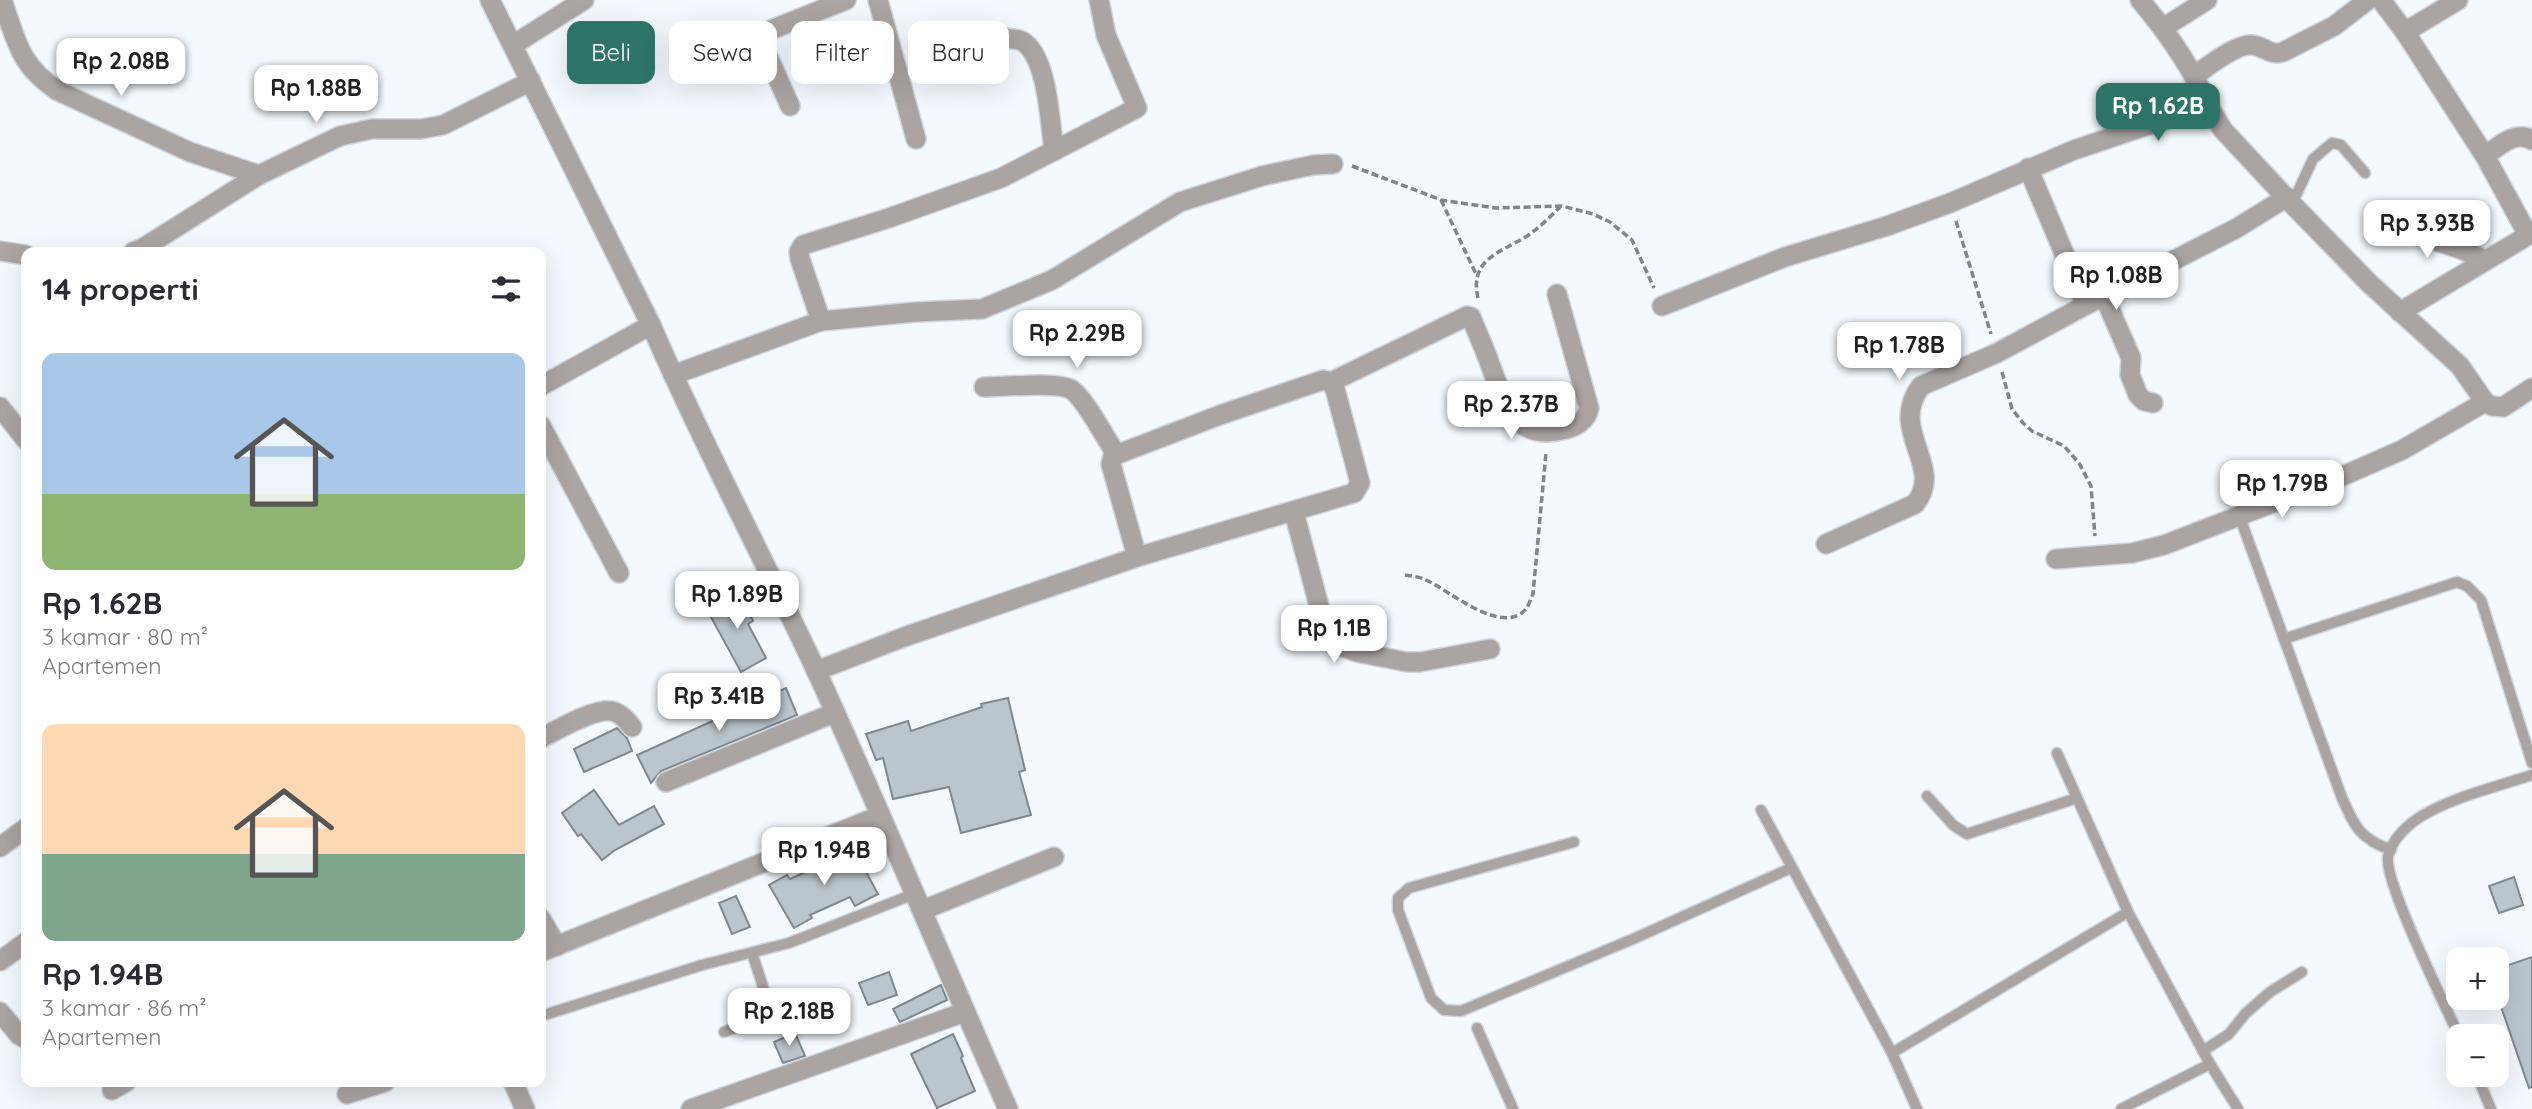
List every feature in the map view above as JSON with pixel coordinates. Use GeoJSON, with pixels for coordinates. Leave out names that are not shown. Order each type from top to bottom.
{"type":"FeatureCollection","features":[{"type":"Feature","properties":{"kind":"street"},"geometry":{"type":"LineString","coordinates":[[2,0],[23,59],[38,78],[58,91],[190,152],[259,175]]}},
{"type":"Feature","properties":{"kind":"street"},"geometry":{"type":"LineString","coordinates":[[490,0],[651,325],[816,671],[1008,1109]]}},
{"type":"Feature","properties":{"kind":"street"},"geometry":{"type":"LineString","coordinates":[[513,45],[584,0]]}},
{"type":"Feature","properties":{"kind":"street"},"geometry":{"type":"LineString","coordinates":[[790,106],[763,45],[764,38],[773,29],[846,0]]}},
{"type":"Feature","properties":{"kind":"street"},"geometry":{"type":"LineString","coordinates":[[878,0],[916,139]]}},
{"type":"Feature","properties":{"kind":"street"},"geometry":{"type":"LineString","coordinates":[[821,321],[800,259],[799,252],[803,245],[991,182],[1137,108],[1106,35],[1099,0]]}},
{"type":"Feature","properties":{"kind":"street"},"geometry":{"type":"LineString","coordinates":[[2140,0],[2163,27],[2194,76],[2223,130],[2400,313],[2460,366],[2485,402],[2503,407],[2532,388]]}},
{"type":"Feature","properties":{"kind":"street"},"geometry":{"type":"LineString","coordinates":[[2163,27],[2207,0]]}},
{"type":"Feature","properties":{"kind":"street"},"geometry":{"type":"LineString","coordinates":[[2194,76],[2234,50],[2247,45],[2255,45],[2276,54],[2283,52],[2334,26],[2368,0]]}},
{"type":"Feature","properties":{"kind":"street"},"geometry":{"type":"LineString","coordinates":[[2381,0],[2486,156],[2530,234],[2400,313]]}},
{"type":"Feature","properties":{"kind":"street"},"geometry":{"type":"LineString","coordinates":[[2405,32],[2458,0]]}},
{"type":"Feature","properties":{"kind":"street"},"geometry":{"type":"LineString","coordinates":[[1009,39],[1023,42],[1034,54],[1042,73],[1054,150]]}},
{"type":"Feature","properties":{"kind":"street"},"geometry":{"type":"LineString","coordinates":[[145,247],[259,175],[340,136],[372,130],[421,129],[443,125],[531,81]]}},
{"type":"Feature","properties":{"kind":"street"},"geometry":{"type":"LineString","coordinates":[[1662,306],[1785,257],[1887,226],[1950,203],[2028,168],[2208,105]]}},
{"type":"Feature","properties":{"kind":"street"},"geometry":{"type":"LineString","coordinates":[[2486,156],[2516,136],[2532,140]]}},
{"type":"Feature","properties":{"kind":"street"},"geometry":{"type":"LineString","coordinates":[[673,375],[821,321],[982,309],[1052,280],[1180,202],[1262,176],[1313,165],[1333,164]]}},
{"type":"Feature","properties":{"kind":"street"},"geometry":{"type":"LineString","coordinates":[[2028,168],[2085,305]]}},
{"type":"Feature","properties":{"kind":"street"},"geometry":{"type":"LineString","coordinates":[[1826,544],[1915,504],[1922,495],[1926,479],[1909,421],[1909,407],[1921,386],[1997,353],[2289,201]]}},
{"type":"Feature","properties":{"kind":"street"},"geometry":{"type":"LineString","coordinates":[[2402,218],[2407,226],[2423,238],[2455,247],[2485,260]]}},
{"type":"Feature","properties":{"kind":"street"},"geometry":{"type":"LineString","coordinates":[[0,251],[21,255]]}},
{"type":"Feature","properties":{"kind":"street"},"geometry":{"type":"LineString","coordinates":[[1138,557],[1111,464],[1116,454],[1323,380],[1331,382],[1466,316],[1471,317],[1506,408],[1518,422],[1548,434],[1570,429],[1580,423],[1588,414],[1589,408],[1557,294]]}},
{"type":"Feature","properties":{"kind":"street"},"geometry":{"type":"LineString","coordinates":[[2104,296],[2131,358],[2130,374],[2138,395],[2144,401],[2153,403]]}},
{"type":"Feature","properties":{"kind":"street"},"geometry":{"type":"LineString","coordinates":[[546,383],[651,325]]}},
{"type":"Feature","properties":{"kind":"street"},"geometry":{"type":"LineString","coordinates":[[816,671],[904,637],[1138,557],[1354,493],[1359,487],[1331,382]]}},
{"type":"Feature","properties":{"kind":"street"},"geometry":{"type":"LineString","coordinates":[[985,387],[1059,386],[1071,389],[1080,398],[1116,454]]}},
{"type":"Feature","properties":{"kind":"street"},"geometry":{"type":"LineString","coordinates":[[2056,559],[2132,553],[2164,545],[2402,450],[2485,402]]}},
{"type":"Feature","properties":{"kind":"street"},"geometry":{"type":"LineString","coordinates":[[0,407],[21,434]]}},
{"type":"Feature","properties":{"kind":"street"},"geometry":{"type":"LineString","coordinates":[[546,435],[619,573]]}},
{"type":"Feature","properties":{"kind":"street"},"geometry":{"type":"LineString","coordinates":[[1294,512],[1326,632],[1338,645],[1365,654],[1407,662],[1490,649]]}},
{"type":"Feature","properties":{"kind":"street"},"geometry":{"type":"LineString","coordinates":[[546,736],[600,710],[613,710],[632,727]]}},
{"type":"Feature","properties":{"kind":"street"},"geometry":{"type":"LineString","coordinates":[[666,782],[834,713]]}},
{"type":"Feature","properties":{"kind":"street"},"geometry":{"type":"LineString","coordinates":[[549,949],[879,816]]}},
{"type":"Feature","properties":{"kind":"street"},"geometry":{"type":"LineString","coordinates":[[0,847],[21,832]]}},
{"type":"Feature","properties":{"kind":"street"},"geometry":{"type":"LineString","coordinates":[[919,902],[1054,856]]}},
{"type":"Feature","properties":{"kind":"street"},"geometry":{"type":"LineString","coordinates":[[0,961],[21,946]]}},
{"type":"Feature","properties":{"kind":"street"},"geometry":{"type":"LineString","coordinates":[[0,1012],[21,1036]]}},
{"type":"Feature","properties":{"kind":"street"},"geometry":{"type":"LineString","coordinates":[[691,1109],[965,1012]]}},
{"type":"Feature","properties":{"kind":"street"},"geometry":{"type":"LineString","coordinates":[[346,1095],[370,1087]]}},
{"type":"Feature","properties":{"kind":"street"},"geometry":{"type":"LineString","coordinates":[[515,1087],[525,1109]]}},
{"type":"Feature","properties":{"kind":"lane"},"geometry":{"type":"LineString","coordinates":[[2289,201],[2313,159],[2332,143],[2341,145],[2365,173]]}},
{"type":"Feature","properties":{"kind":"lane"},"geometry":{"type":"LineString","coordinates":[[2239,514],[2313,722],[2356,830],[2372,844],[2391,850]]}},
{"type":"Feature","properties":{"kind":"lane"},"geometry":{"type":"LineString","coordinates":[[2284,639],[2457,582],[2467,586],[2481,600],[2532,763]]}},
{"type":"Feature","properties":{"kind":"lane"},"geometry":{"type":"LineString","coordinates":[[2057,753],[2128,912],[2203,1051],[2238,1109]]}},
{"type":"Feature","properties":{"kind":"lane"},"geometry":{"type":"LineString","coordinates":[[2454,1024],[2396,894],[2388,858],[2395,840],[2410,824],[2438,807],[2532,775]]}},
{"type":"Feature","properties":{"kind":"lane"},"geometry":{"type":"LineString","coordinates":[[1927,796],[1953,825],[1967,834],[2077,798]]}},
{"type":"Feature","properties":{"kind":"lane"},"geometry":{"type":"LineString","coordinates":[[1761,810],[1844,961],[1892,1053],[1917,1109]]}},
{"type":"Feature","properties":{"kind":"lane"},"geometry":{"type":"LineString","coordinates":[[1574,842],[1409,888],[1398,898],[1398,910],[1431,998],[1444,1010],[1461,1011],[1633,939],[1791,868]]}},
{"type":"Feature","properties":{"kind":"lane"},"geometry":{"type":"LineString","coordinates":[[546,1014],[702,965],[789,943],[919,902]]}},
{"type":"Feature","properties":{"kind":"lane"},"geometry":{"type":"LineString","coordinates":[[1892,1053],[2128,912]]}},
{"type":"Feature","properties":{"kind":"lane"},"geometry":{"type":"LineString","coordinates":[[724,1032],[766,1016],[771,1011],[752,953]]}},
{"type":"Feature","properties":{"kind":"lane"},"geometry":{"type":"LineString","coordinates":[[2203,1051],[2228,1034],[2245,1014],[2270,992],[2302,972]]}},
{"type":"Feature","properties":{"kind":"lane"},"geometry":{"type":"LineString","coordinates":[[1477,1028],[1511,1108]]}},
{"type":"Feature","properties":{"kind":"lane"},"geometry":{"type":"LineString","coordinates":[[2121,1109],[2210,1063]]}},
{"type":"Feature","properties":{"kind":"lane"},"geometry":{"type":"LineString","coordinates":[[2482,1087],[2491,1109]]}},
{"type":"Feature","properties":{"kind":"path"},"geometry":{"type":"LineString","coordinates":[[1333,164],[1356,167],[1441,200],[1495,208],[1562,206],[1593,214],[1610,222],[1632,240],[1662,306]]}},
{"type":"Feature","properties":{"kind":"path"},"geometry":{"type":"LineString","coordinates":[[1441,200],[1476,275],[1479,302]]}},
{"type":"Feature","properties":{"kind":"path"},"geometry":{"type":"LineString","coordinates":[[1950,203],[2012,409],[2032,431],[2064,446],[2079,463],[2091,486],[2096,557]]}},
{"type":"Feature","properties":{"kind":"path"},"geometry":{"type":"LineString","coordinates":[[1476,275],[1486,261],[1536,230],[1562,206]]}},
{"type":"Feature","properties":{"kind":"path"},"geometry":{"type":"LineString","coordinates":[[1405,575],[1423,578],[1482,613],[1500,617],[1515,616],[1526,610],[1533,594],[1548,434]]}},
{"type":"Feature","properties":{"kind":"building"},"geometry":{"type":"Polygon","coordinates":[[[738,592],[753,621],[748,624],[766,658],[741,672],[706,608],[738,592]]]}},
{"type":"Feature","properties":{"kind":"building"},"geometry":{"type":"Polygon","coordinates":[[[786,688],[797,715],[661,771],[651,783],[637,755],[786,688]]]}},
{"type":"Feature","properties":{"kind":"building"},"geometry":{"type":"Polygon","coordinates":[[[1008,698],[1025,770],[1019,772],[1031,815],[961,833],[949,787],[893,799],[883,758],[876,760],[866,734],[908,721],[911,731],[982,707],[981,704],[1008,698]]]}},
{"type":"Feature","properties":{"kind":"building"},"geometry":{"type":"Polygon","coordinates":[[[617,728],[627,738],[632,751],[584,772],[574,749],[617,728]]]}},
{"type":"Feature","properties":{"kind":"building"},"geometry":{"type":"Polygon","coordinates":[[[594,790],[619,825],[654,806],[664,824],[615,850],[602,860],[581,834],[578,836],[562,813],[594,790]]]}},
{"type":"Feature","properties":{"kind":"building"},"geometry":{"type":"Polygon","coordinates":[[[851,844],[878,894],[855,906],[850,897],[810,915],[812,918],[794,928],[769,885],[787,875],[790,879],[830,861],[828,856],[851,844]]]}},
{"type":"Feature","properties":{"kind":"building"},"geometry":{"type":"Polygon","coordinates":[[[2514,877],[2523,905],[2499,913],[2489,886],[2514,877]]]}},
{"type":"Feature","properties":{"kind":"building"},"geometry":{"type":"Polygon","coordinates":[[[736,896],[750,927],[732,934],[719,903],[736,896]]]}},
{"type":"Feature","properties":{"kind":"building"},"geometry":{"type":"Polygon","coordinates":[[[2532,957],[2532,1087],[2529,1088],[2502,1010],[2509,1010],[2509,965],[2532,957]]]}},
{"type":"Feature","properties":{"kind":"building"},"geometry":{"type":"Polygon","coordinates":[[[889,972],[897,995],[868,1005],[859,983],[889,972]]]}},
{"type":"Feature","properties":{"kind":"building"},"geometry":{"type":"Polygon","coordinates":[[[941,985],[947,1000],[900,1022],[893,1009],[941,985]]]}},
{"type":"Feature","properties":{"kind":"building"},"geometry":{"type":"Polygon","coordinates":[[[795,1033],[805,1056],[783,1063],[774,1042],[795,1033]]]}},
{"type":"Feature","properties":{"kind":"building"},"geometry":{"type":"Polygon","coordinates":[[[953,1034],[975,1091],[937,1108],[911,1054],[953,1034]]]}}]}
